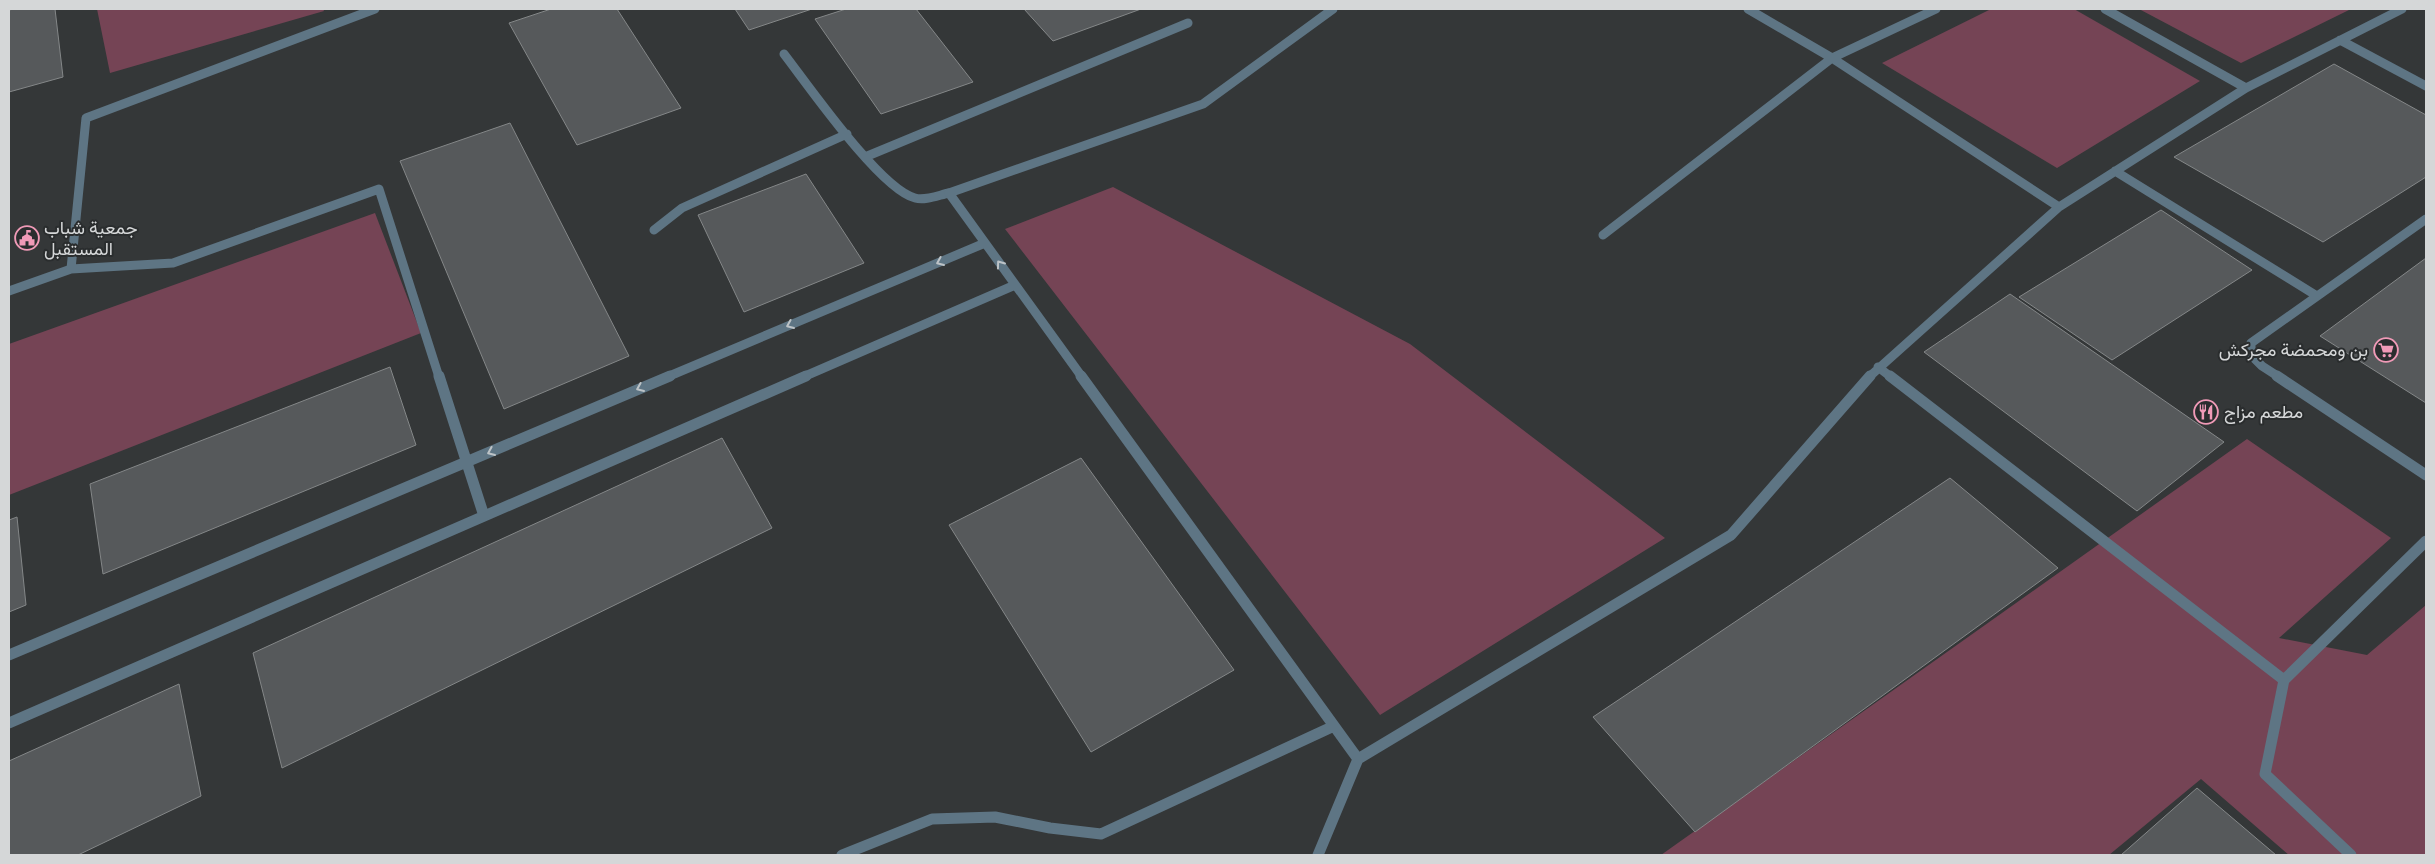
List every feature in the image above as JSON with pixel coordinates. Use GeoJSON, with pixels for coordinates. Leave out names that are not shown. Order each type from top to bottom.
{"type":"FeatureCollection","features":[{"type":"Feature","properties":{"kind":"street"},"geometry":{"type":"LineString","coordinates":[[71,269],[86,118],[375,9]]}},
{"type":"Feature","properties":{"kind":"street"},"geometry":{"type":"LineString","coordinates":[[784,54],[865,157],[889,182],[914,198],[949,194],[1203,104],[1333,9]]}},
{"type":"Feature","properties":{"kind":"street"},"geometry":{"type":"LineString","coordinates":[[1748,9],[1832,58],[2059,208]]}},
{"type":"Feature","properties":{"kind":"street"},"geometry":{"type":"LineString","coordinates":[[1604,235],[1832,58],[1936,9]]}},
{"type":"Feature","properties":{"kind":"street"},"geometry":{"type":"LineString","coordinates":[[2105,9],[2246,88]]}},
{"type":"Feature","properties":{"kind":"street"},"geometry":{"type":"LineString","coordinates":[[1318,855],[1358,759],[1731,535],[1878,367],[2059,208],[2246,88],[2402,9]]}},
{"type":"Feature","properties":{"kind":"street"},"geometry":{"type":"LineString","coordinates":[[865,157],[1188,23]]}},
{"type":"Feature","properties":{"kind":"street"},"geometry":{"type":"LineString","coordinates":[[2340,40],[2426,86]]}},
{"type":"Feature","properties":{"kind":"street"},"geometry":{"type":"LineString","coordinates":[[654,230],[682,208],[847,134]]}},
{"type":"Feature","properties":{"kind":"street"},"geometry":{"type":"LineString","coordinates":[[2115,171],[2317,296]]}},
{"type":"Feature","properties":{"kind":"street"},"geometry":{"type":"LineString","coordinates":[[9,291],[71,269],[173,262],[379,188],[484,516]]}},
{"type":"Feature","properties":{"kind":"street"},"geometry":{"type":"LineString","coordinates":[[949,194],[1358,759]]}},
{"type":"Feature","properties":{"kind":"street"},"geometry":{"type":"LineString","coordinates":[[2426,218],[2251,343],[2251,355],[2262,366],[2426,475]]}},
{"type":"Feature","properties":{"kind":"street"},"geometry":{"type":"LineString","coordinates":[[9,656],[985,243]]}},
{"type":"Feature","properties":{"kind":"street"},"geometry":{"type":"LineString","coordinates":[[9,723],[1016,285]]}},
{"type":"Feature","properties":{"kind":"street"},"geometry":{"type":"LineString","coordinates":[[1878,367],[2284,680]]}},
{"type":"Feature","properties":{"kind":"street"},"geometry":{"type":"LineString","coordinates":[[2351,855],[2265,774],[2284,680],[2426,541]]}},
{"type":"Feature","properties":{"kind":"street"},"geometry":{"type":"LineString","coordinates":[[842,855],[932,819],[994,817],[1050,828],[1101,834],[1334,726]]}},
{"type":"Feature","properties":{"kind":"shaded area"},"geometry":{"type":"Polygon","coordinates":[[[97,9],[323,9],[324,11],[110,73],[97,9]]]}},
{"type":"Feature","properties":{"kind":"shaded area"},"geometry":{"type":"Polygon","coordinates":[[[1991,9],[2074,9],[2200,81],[2057,168],[1882,63],[1991,9]]]}},
{"type":"Feature","properties":{"kind":"shaded area"},"geometry":{"type":"Polygon","coordinates":[[[2139,9],[2351,9],[2241,63],[2139,9]]]}},
{"type":"Feature","properties":{"kind":"shaded area"},"geometry":{"type":"Polygon","coordinates":[[[1113,187],[1410,344],[1665,538],[1380,715],[1005,229],[1113,187]]]}},
{"type":"Feature","properties":{"kind":"shaded area"},"geometry":{"type":"Polygon","coordinates":[[[375,213],[421,333],[9,495],[9,344],[375,213]]]}},
{"type":"Feature","properties":{"kind":"shaded area"},"geometry":{"type":"Polygon","coordinates":[[[2247,439],[2391,538],[2279,638],[2367,655],[2426,605],[2426,855],[2289,855],[2201,779],[2109,855],[1661,855],[2247,439]]]}},
{"type":"Feature","properties":{"kind":"building"},"geometry":{"type":"Polygon","coordinates":[[[55,9],[63,77],[9,92],[9,10],[55,9]]]}},
{"type":"Feature","properties":{"kind":"building"},"geometry":{"type":"Polygon","coordinates":[[[551,9],[617,9],[681,108],[577,145],[509,23],[551,9]]]}},
{"type":"Feature","properties":{"kind":"building"},"geometry":{"type":"Polygon","coordinates":[[[735,9],[812,9],[749,30],[735,9]]]}},
{"type":"Feature","properties":{"kind":"building"},"geometry":{"type":"Polygon","coordinates":[[[846,9],[916,9],[973,82],[881,114],[815,19],[846,9]]]}},
{"type":"Feature","properties":{"kind":"building"},"geometry":{"type":"Polygon","coordinates":[[[1024,9],[1141,9],[1053,41],[1024,9]]]}},
{"type":"Feature","properties":{"kind":"building"},"geometry":{"type":"Polygon","coordinates":[[[2334,64],[2426,115],[2426,177],[2323,242],[2174,157],[2334,64]]]}},
{"type":"Feature","properties":{"kind":"building"},"geometry":{"type":"Polygon","coordinates":[[[510,123],[629,356],[504,409],[400,161],[510,123]]]}},
{"type":"Feature","properties":{"kind":"building"},"geometry":{"type":"Polygon","coordinates":[[[806,174],[864,263],[744,312],[698,215],[806,174]]]}},
{"type":"Feature","properties":{"kind":"building"},"geometry":{"type":"Polygon","coordinates":[[[2161,210],[2252,270],[2112,360],[2019,297],[2161,210]]]}},
{"type":"Feature","properties":{"kind":"building"},"geometry":{"type":"Polygon","coordinates":[[[2426,258],[2426,403],[2320,336],[2426,258]]]}},
{"type":"Feature","properties":{"kind":"building"},"geometry":{"type":"Polygon","coordinates":[[[2010,294],[2224,442],[2137,511],[1924,352],[2010,294]]]}},
{"type":"Feature","properties":{"kind":"building"},"geometry":{"type":"Polygon","coordinates":[[[390,367],[416,445],[103,574],[90,484],[390,367]]]}},
{"type":"Feature","properties":{"kind":"building"},"geometry":{"type":"Polygon","coordinates":[[[722,438],[772,528],[282,768],[253,653],[722,438]]]}},
{"type":"Feature","properties":{"kind":"building"},"geometry":{"type":"Polygon","coordinates":[[[1081,458],[1234,670],[1091,752],[949,525],[1081,458]]]}},
{"type":"Feature","properties":{"kind":"building"},"geometry":{"type":"Polygon","coordinates":[[[1950,478],[2058,568],[1695,832],[1593,717],[1950,478]]]}},
{"type":"Feature","properties":{"kind":"building"},"geometry":{"type":"Polygon","coordinates":[[[17,517],[26,605],[9,612],[9,520],[17,517]]]}},
{"type":"Feature","properties":{"kind":"building"},"geometry":{"type":"Polygon","coordinates":[[[179,684],[201,796],[78,855],[9,855],[9,761],[179,684]]]}},
{"type":"Feature","properties":{"kind":"building"},"geometry":{"type":"Polygon","coordinates":[[[2197,788],[2276,855],[2121,855],[2197,788]]]}},
{"type":"Feature","properties":{"kind":"place","name":"جمعية شباب المستقبل"},"geometry":{"type":"Point","coordinates":[27,238]}},
{"type":"Feature","properties":{"kind":"place","name":"بن ومحمضة مجركش"},"geometry":{"type":"Point","coordinates":[2386,350]}},
{"type":"Feature","properties":{"kind":"place","name":"مطعم مزاج"},"geometry":{"type":"Point","coordinates":[2206,412]}}]}
